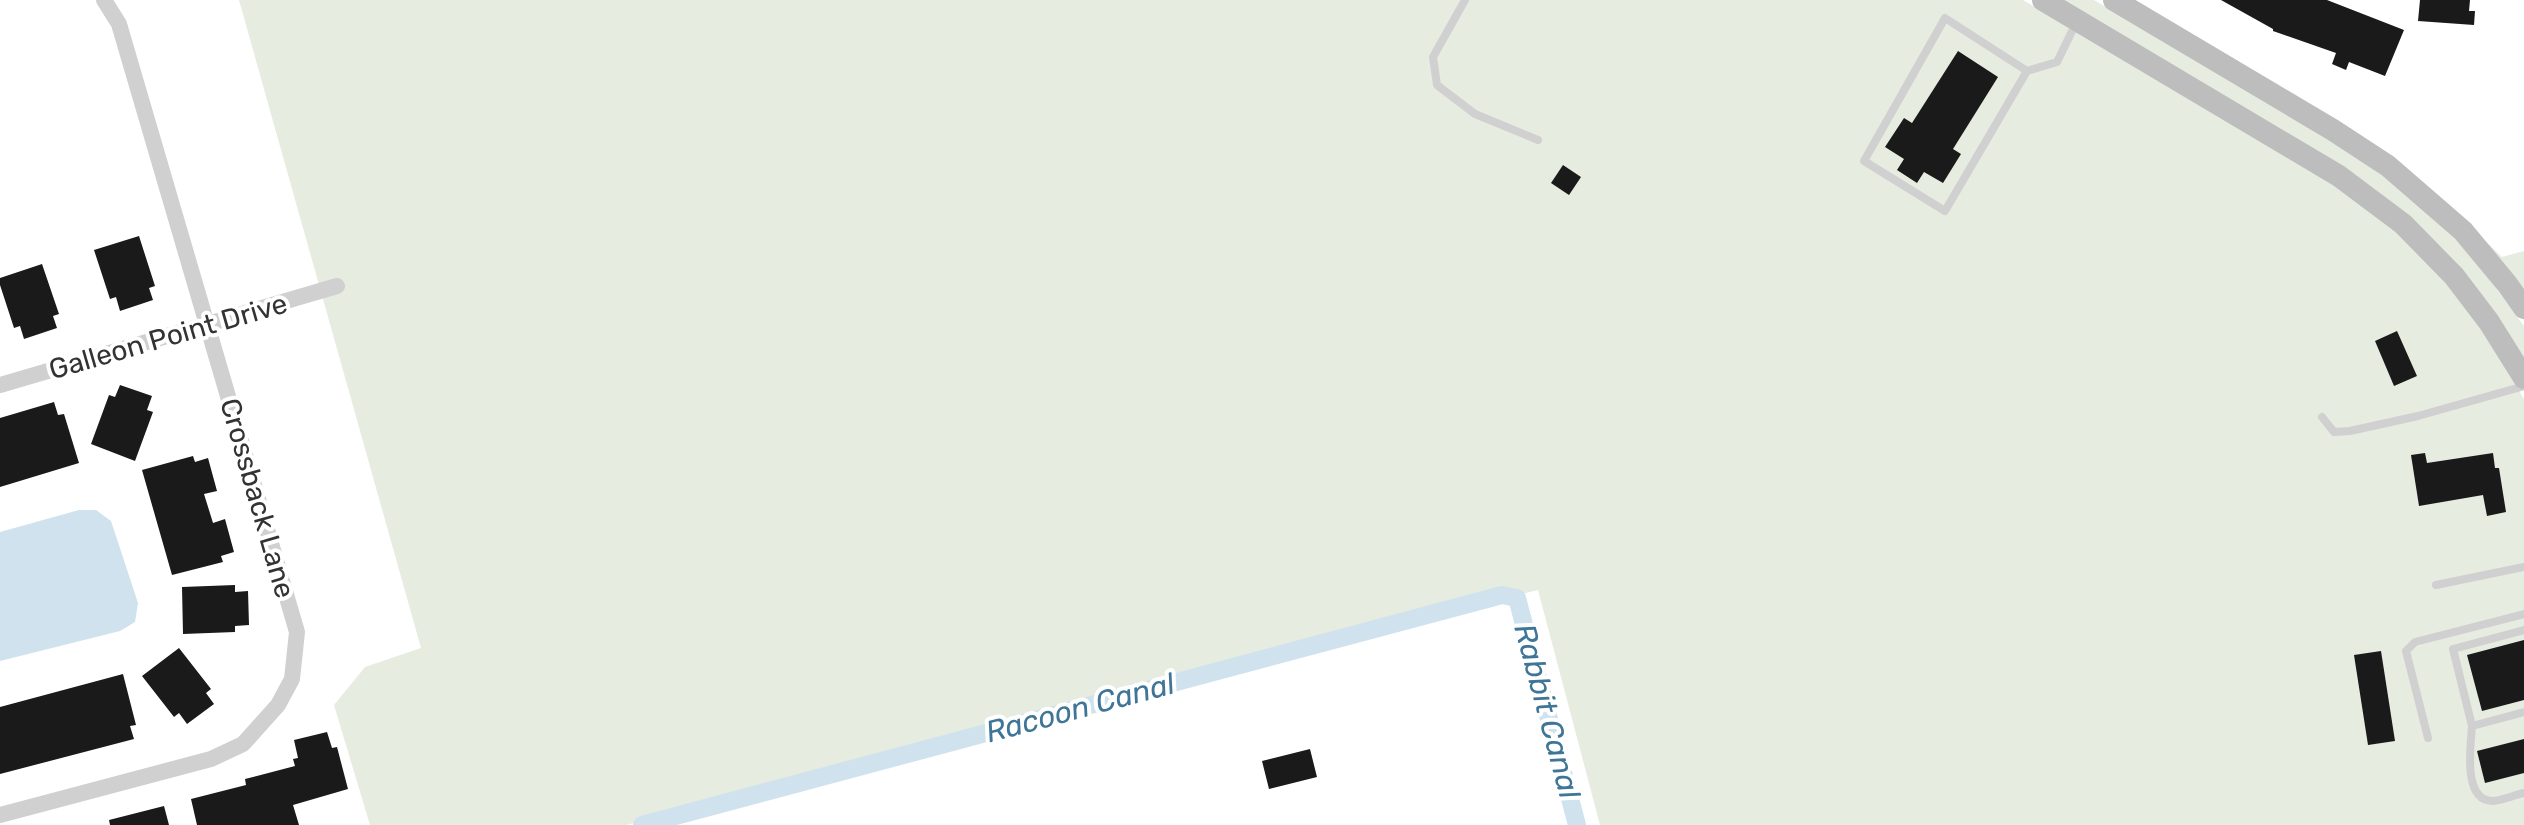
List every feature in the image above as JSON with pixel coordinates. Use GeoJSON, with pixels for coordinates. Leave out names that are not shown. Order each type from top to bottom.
{"type":"FeatureCollection","features":[{"type":"Feature","properties":{"kind":"main road"},"geometry":{"type":"LineString","coordinates":[[2043,0],[2339,176],[2403,224],[2454,276],[2489,322],[2524,378]]}},
{"type":"Feature","properties":{"kind":"main road"},"geometry":{"type":"LineString","coordinates":[[2114,0],[2388,166],[2463,231],[2520,293]]}},
{"type":"Feature","properties":{"kind":"street","name":"Crossback Lane"},"geometry":{"type":"LineString","coordinates":[[0,815],[211,759],[243,744],[278,705],[292,679],[297,632],[119,24],[104,0]]}},
{"type":"Feature","properties":{"kind":"street","name":"Galleon Point Drive"},"geometry":{"type":"LineString","coordinates":[[0,385],[337,286]]}},
{"type":"Feature","properties":{"kind":"lane"},"geometry":{"type":"LineString","coordinates":[[1465,0],[1433,57],[1437,85],[1475,114],[1538,140]]}},
{"type":"Feature","properties":{"kind":"lane"},"geometry":{"type":"LineString","coordinates":[[2027,71],[1945,18],[1864,161],[1945,211],[2027,71],[2057,62],[2078,20]]}},
{"type":"Feature","properties":{"kind":"lane"},"geometry":{"type":"LineString","coordinates":[[2322,417],[2334,432],[2350,431],[2418,416],[2524,386]]}},
{"type":"Feature","properties":{"kind":"lane"},"geometry":{"type":"LineString","coordinates":[[2436,585],[2524,567]]}},
{"type":"Feature","properties":{"kind":"lane"},"geometry":{"type":"LineString","coordinates":[[2428,738],[2406,651],[2415,642],[2524,614]]}},
{"type":"Feature","properties":{"kind":"lane"},"geometry":{"type":"LineString","coordinates":[[2453,649],[2524,630]]}},
{"type":"Feature","properties":{"kind":"lane"},"geometry":{"type":"LineString","coordinates":[[2450,633],[2472,726],[2469,766],[2475,789],[2481,797],[2491,801],[2524,793]]}},
{"type":"Feature","properties":{"kind":"lane"},"geometry":{"type":"LineString","coordinates":[[2472,726],[2524,712]]}},
{"type":"Feature","properties":{"kind":"shaded area"},"geometry":{"type":"Polygon","coordinates":[[[239,0],[2023,0],[2334,185],[2398,232],[2447,283],[2482,328],[2524,399],[2524,825],[1600,825],[1538,590],[626,825],[370,825],[334,705],[365,667],[421,648],[239,0]]]}},
{"type":"Feature","properties":{"kind":"shaded area"},"geometry":{"type":"Polygon","coordinates":[[[2062,0],[2094,0],[2383,174],[2456,239],[2479,265],[2524,326],[2524,359],[2497,316],[2461,269],[2062,0]]]}},
{"type":"Feature","properties":{"kind":"shaded area"},"geometry":{"type":"Polygon","coordinates":[[[2473,229],[2502,257],[2524,251],[2524,292],[2473,229]]]}},
{"type":"Feature","properties":{"kind":"water"},"geometry":{"type":"Polygon","coordinates":[[[79,510],[96,510],[111,521],[138,603],[135,622],[120,631],[0,661],[0,532],[79,510]]]}},
{"type":"Feature","properties":{"kind":"building"},"geometry":{"type":"Polygon","coordinates":[[[2221,0],[2327,0],[2404,30],[2385,76],[2349,62],[2346,70],[2332,64],[2336,53],[2273,31],[2221,0]]]}},
{"type":"Feature","properties":{"kind":"building"},"geometry":{"type":"Polygon","coordinates":[[[2420,0],[2470,0],[2469,11],[2475,11],[2474,25],[2418,21],[2420,0]]]}},
{"type":"Feature","properties":{"kind":"building"},"geometry":{"type":"Polygon","coordinates":[[[1958,51],[1998,77],[1953,149],[1961,154],[1943,183],[1924,172],[1917,183],[1897,170],[1904,159],[1885,147],[1904,118],[1912,123],[1958,51]]]}},
{"type":"Feature","properties":{"kind":"building"},"geometry":{"type":"Polygon","coordinates":[[[1563,165],[1581,177],[1569,195],[1551,183],[1563,165]]]}},
{"type":"Feature","properties":{"kind":"building"},"geometry":{"type":"Polygon","coordinates":[[[139,236],[155,286],[149,288],[153,300],[120,311],[116,297],[110,299],[94,250],[139,236]]]}},
{"type":"Feature","properties":{"kind":"building"},"geometry":{"type":"Polygon","coordinates":[[[42,264],[59,314],[53,316],[57,328],[24,339],[20,326],[14,328],[0,278],[42,264]]]}},
{"type":"Feature","properties":{"kind":"building"},"geometry":{"type":"Polygon","coordinates":[[[2397,331],[2417,376],[2394,386],[2375,341],[2397,331]]]}},
{"type":"Feature","properties":{"kind":"building"},"geometry":{"type":"Polygon","coordinates":[[[120,385],[152,396],[147,410],[153,412],[135,461],[91,444],[109,395],[115,397],[120,385]]]}},
{"type":"Feature","properties":{"kind":"building"},"geometry":{"type":"Polygon","coordinates":[[[54,402],[58,415],[64,414],[79,463],[0,487],[0,418],[54,402]]]}},
{"type":"Feature","properties":{"kind":"building"},"geometry":{"type":"Polygon","coordinates":[[[2425,453],[2427,463],[2493,453],[2495,468],[2499,468],[2506,512],[2487,516],[2483,495],[2419,506],[2411,455],[2425,453]]]}},
{"type":"Feature","properties":{"kind":"building"},"geometry":{"type":"Polygon","coordinates":[[[193,456],[195,462],[208,458],[217,491],[204,494],[213,523],[225,519],[234,552],[221,556],[223,562],[172,575],[142,470],[193,456]]]}},
{"type":"Feature","properties":{"kind":"building"},"geometry":{"type":"Polygon","coordinates":[[[235,585],[235,592],[248,591],[249,625],[235,626],[235,632],[183,634],[182,587],[235,585]]]}},
{"type":"Feature","properties":{"kind":"building"},"geometry":{"type":"Polygon","coordinates":[[[2524,640],[2524,700],[2482,711],[2467,655],[2524,640]]]}},
{"type":"Feature","properties":{"kind":"building"},"geometry":{"type":"Polygon","coordinates":[[[179,648],[211,689],[206,693],[214,704],[187,724],[179,713],[174,717],[142,676],[179,648]]]}},
{"type":"Feature","properties":{"kind":"building"},"geometry":{"type":"Polygon","coordinates":[[[2381,651],[2395,741],[2368,745],[2354,655],[2381,651]]]}},
{"type":"Feature","properties":{"kind":"building"},"geometry":{"type":"Polygon","coordinates":[[[123,674],[136,725],[130,726],[134,739],[0,774],[0,707],[123,674]]]}},
{"type":"Feature","properties":{"kind":"building"},"geometry":{"type":"Polygon","coordinates":[[[327,732],[332,748],[337,747],[348,789],[293,805],[299,825],[197,825],[191,799],[246,785],[245,779],[295,766],[293,759],[298,758],[294,740],[327,732]]]}},
{"type":"Feature","properties":{"kind":"building"},"geometry":{"type":"Polygon","coordinates":[[[2524,739],[2524,773],[2485,783],[2477,751],[2524,739]]]}},
{"type":"Feature","properties":{"kind":"building"},"geometry":{"type":"Polygon","coordinates":[[[1310,749],[1317,777],[1269,789],[1262,761],[1310,749]]]}},
{"type":"Feature","properties":{"kind":"building"},"geometry":{"type":"Polygon","coordinates":[[[164,806],[169,825],[110,825],[109,820],[164,806]]]}},
{"type":"Feature","properties":{"kind":"waterway","name":"Racoon Canal"},"geometry":{"type":"LineString","coordinates":[[642,825],[1502,595],[1517,598],[1577,825]]}},
{"type":"Feature","properties":{"kind":"water label","name":"Rabbit Canal"},"geometry":{"type":"Point","coordinates":[1547,711]}}]}
